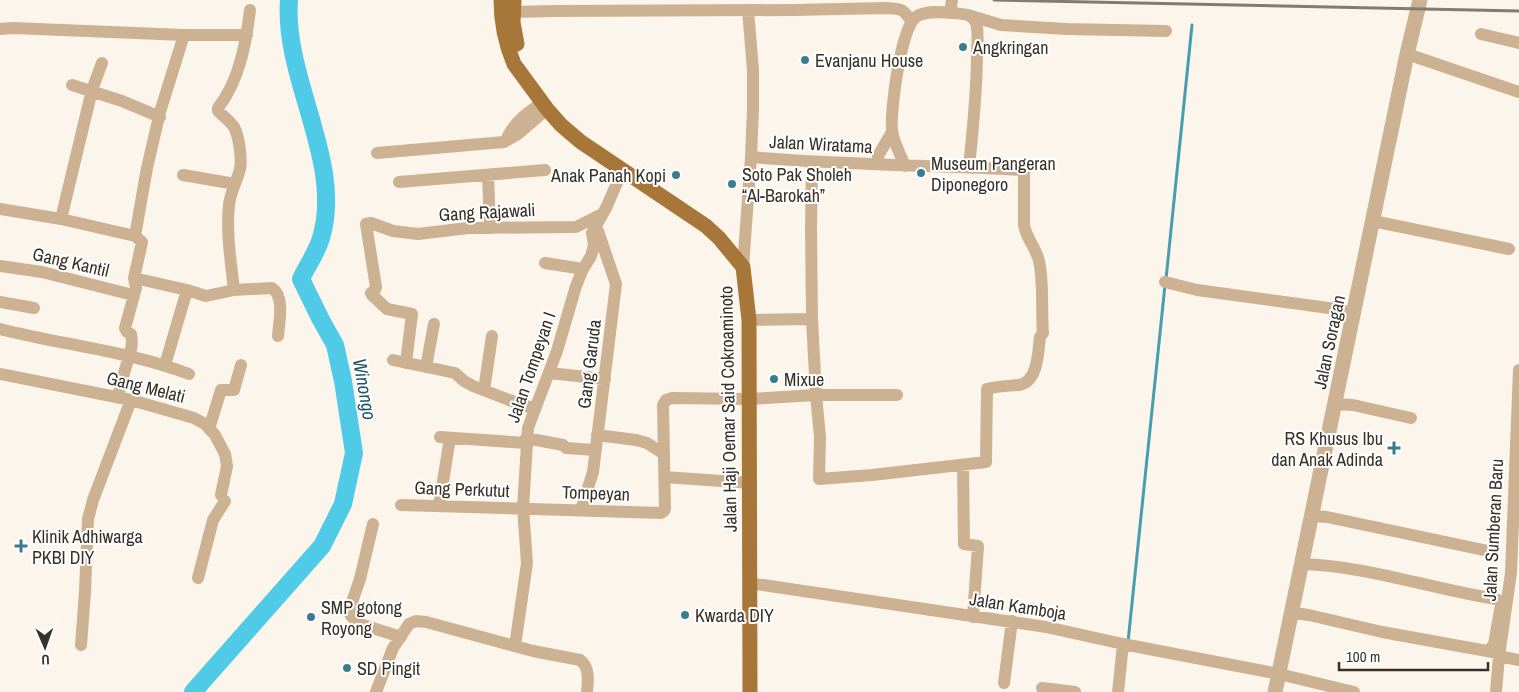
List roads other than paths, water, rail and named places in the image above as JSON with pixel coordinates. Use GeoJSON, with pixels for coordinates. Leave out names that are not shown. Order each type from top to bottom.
{"type":"FeatureCollection","features":[{"type":"Feature","properties":{"kind":"main road","name":"Jalan Haji Oemar Said Cokroaminoto"},"geometry":{"type":"LineString","coordinates":[[502,0],[502,14],[507,46],[514,64],[544,106],[561,125],[581,142],[622,171],[706,226],[720,238],[743,267],[749,320],[750,692]]}},
{"type":"Feature","properties":{"kind":"main road","name":"Jalan Haji Oemar Said Cokroaminoto"},"geometry":{"type":"LineString","coordinates":[[513,6],[514,34],[524,77]]}},
{"type":"Feature","properties":{"kind":"street","name":"Jalan Soragan"},"geometry":{"type":"LineString","coordinates":[[1276,692],[1407,54],[1420,0]]}},
{"type":"Feature","properties":{"kind":"street"},"geometry":{"type":"LineString","coordinates":[[513,6],[561,11],[901,8],[911,21]]}},
{"type":"Feature","properties":{"kind":"street"},"geometry":{"type":"LineString","coordinates":[[905,166],[892,132],[892,114],[897,72],[908,28],[911,21],[923,13],[951,6],[975,20],[977,31],[977,70],[969,167]]}},
{"type":"Feature","properties":{"kind":"street"},"geometry":{"type":"LineString","coordinates":[[234,290],[228,218],[229,203],[241,165],[239,140],[233,125],[218,108],[228,95],[245,46],[250,10]]}},
{"type":"Feature","properties":{"kind":"street"},"geometry":{"type":"LineString","coordinates":[[748,10],[753,70],[751,157]]}},
{"type":"Feature","properties":{"kind":"street"},"geometry":{"type":"LineString","coordinates":[[968,15],[1001,25],[1066,29],[1166,31]]}},
{"type":"Feature","properties":{"kind":"street"},"geometry":{"type":"LineString","coordinates":[[0,28],[184,35],[247,35]]}},
{"type":"Feature","properties":{"kind":"street"},"geometry":{"type":"LineString","coordinates":[[1482,34],[1519,43]]}},
{"type":"Feature","properties":{"kind":"street"},"geometry":{"type":"LineString","coordinates":[[135,236],[147,168],[184,35]]}},
{"type":"Feature","properties":{"kind":"street"},"geometry":{"type":"LineString","coordinates":[[1407,54],[1519,92]]}},
{"type":"Feature","properties":{"kind":"street"},"geometry":{"type":"LineString","coordinates":[[61,219],[92,90],[102,63]]}},
{"type":"Feature","properties":{"kind":"street"},"geometry":{"type":"LineString","coordinates":[[72,85],[122,100],[160,116]]}},
{"type":"Feature","properties":{"kind":"street"},"geometry":{"type":"LineString","coordinates":[[377,154],[504,142],[513,127],[528,112],[544,106]]}},
{"type":"Feature","properties":{"kind":"street"},"geometry":{"type":"LineString","coordinates":[[878,164],[878,156],[892,132]]}},
{"type":"Feature","properties":{"kind":"street","name":"Jalan Wiratama"},"geometry":{"type":"LineString","coordinates":[[743,267],[751,157],[812,162],[1024,170],[1024,224],[1027,236],[1034,246],[1040,270],[1043,333],[1040,337],[1034,372],[1031,378],[1022,384],[986,389],[986,462],[963,465]]}},
{"type":"Feature","properties":{"kind":"street"},"geometry":{"type":"LineString","coordinates":[[812,162],[812,319],[820,437],[819,478],[872,475],[963,465],[964,544],[978,546],[973,617]]}},
{"type":"Feature","properties":{"kind":"street"},"geometry":{"type":"LineString","coordinates":[[399,182],[545,170]]}},
{"type":"Feature","properties":{"kind":"street","name":"Jalan Tompeyan I"},"geometry":{"type":"LineString","coordinates":[[515,646],[527,564],[523,508],[526,440],[530,421],[557,351],[576,286],[591,256],[594,245],[592,233],[611,199],[622,171]]}},
{"type":"Feature","properties":{"kind":"street"},"geometry":{"type":"LineString","coordinates":[[183,175],[235,184]]}},
{"type":"Feature","properties":{"kind":"street"},"geometry":{"type":"LineString","coordinates":[[488,175],[490,228]]}},
{"type":"Feature","properties":{"kind":"street"},"geometry":{"type":"LineString","coordinates":[[0,209],[61,219],[135,236],[142,242],[134,278],[136,286],[125,328],[131,334],[132,340],[130,356],[125,367],[125,399],[88,519],[81,645]]}},
{"type":"Feature","properties":{"kind":"street","name":"Gang Rajawali"},"geometry":{"type":"LineString","coordinates":[[426,367],[399,361],[412,314],[387,309],[381,306],[372,296],[372,292],[376,287],[366,224],[371,223],[393,231],[418,234],[468,228],[576,227],[599,220]]}},
{"type":"Feature","properties":{"kind":"street","name":"Gang Garuda"},"geometry":{"type":"LineString","coordinates":[[581,510],[592,476],[616,284],[599,220]]}},
{"type":"Feature","properties":{"kind":"street"},"geometry":{"type":"LineString","coordinates":[[1373,221],[1508,249]]}},
{"type":"Feature","properties":{"kind":"street"},"geometry":{"type":"LineString","coordinates":[[545,263],[583,270]]}},
{"type":"Feature","properties":{"kind":"street","name":"Gang Kantil"},"geometry":{"type":"LineString","coordinates":[[0,266],[42,272],[133,295]]}},
{"type":"Feature","properties":{"kind":"street"},"geometry":{"type":"LineString","coordinates":[[134,278],[206,296],[234,290],[268,288],[275,291],[279,298],[278,336]]}},
{"type":"Feature","properties":{"kind":"street"},"geometry":{"type":"LineString","coordinates":[[1165,282],[1197,290],[1343,310],[1352,322]]}},
{"type":"Feature","properties":{"kind":"street"},"geometry":{"type":"LineString","coordinates":[[165,365],[187,290]]}},
{"type":"Feature","properties":{"kind":"street"},"geometry":{"type":"LineString","coordinates":[[0,302],[34,308]]}},
{"type":"Feature","properties":{"kind":"street"},"geometry":{"type":"LineString","coordinates":[[749,320],[812,319]]}},
{"type":"Feature","properties":{"kind":"street"},"geometry":{"type":"LineString","coordinates":[[434,324],[426,367],[455,373],[464,381],[484,390],[536,409]]}},
{"type":"Feature","properties":{"kind":"street"},"geometry":{"type":"LineString","coordinates":[[0,330],[130,356],[165,365],[189,374]]}},
{"type":"Feature","properties":{"kind":"street"},"geometry":{"type":"LineString","coordinates":[[484,390],[492,336]]}},
{"type":"Feature","properties":{"kind":"street"},"geometry":{"type":"LineString","coordinates":[[209,429],[220,390],[234,390],[240,365]]}},
{"type":"Feature","properties":{"kind":"street","name":"Jalan Sumberan Baru"},"geometry":{"type":"LineString","coordinates":[[1496,692],[1496,653],[1515,574],[1519,370]]}},
{"type":"Feature","properties":{"kind":"street"},"geometry":{"type":"LineString","coordinates":[[549,373],[605,379]]}},
{"type":"Feature","properties":{"kind":"street","name":"Gang Melati"},"geometry":{"type":"LineString","coordinates":[[0,374],[125,399],[194,418],[205,424],[221,445],[227,466],[223,498],[213,520],[198,578]]}},
{"type":"Feature","properties":{"kind":"street"},"geometry":{"type":"LineString","coordinates":[[750,483],[664,477],[663,405],[665,401],[672,398],[750,400],[816,395],[897,395]]}},
{"type":"Feature","properties":{"kind":"street"},"geometry":{"type":"LineString","coordinates":[[1335,404],[1353,405],[1412,418]]}},
{"type":"Feature","properties":{"kind":"street"},"geometry":{"type":"LineString","coordinates":[[597,435],[647,443],[664,454]]}},
{"type":"Feature","properties":{"kind":"street"},"geometry":{"type":"LineString","coordinates":[[439,506],[445,437],[526,440],[563,445],[566,448],[596,450]]}},
{"type":"Feature","properties":{"kind":"street","name":"Tompeyan"},"geometry":{"type":"LineString","coordinates":[[523,508],[663,512],[664,477]]}},
{"type":"Feature","properties":{"kind":"street","name":"Gang Perkutut"},"geometry":{"type":"LineString","coordinates":[[401,505],[523,508]]}},
{"type":"Feature","properties":{"kind":"street"},"geometry":{"type":"LineString","coordinates":[[1312,516],[1327,517],[1493,552]]}},
{"type":"Feature","properties":{"kind":"street"},"geometry":{"type":"LineString","coordinates":[[373,524],[350,613],[360,624],[400,637]]}},
{"type":"Feature","properties":{"kind":"street"},"geometry":{"type":"LineString","coordinates":[[1302,564],[1367,571],[1496,598],[1500,601],[1501,605],[1494,644],[1496,653]]}},
{"type":"Feature","properties":{"kind":"street","name":"Jalan Kamboja"},"geometry":{"type":"LineString","coordinates":[[749,583],[1046,627],[1279,674],[1354,692]]}},
{"type":"Feature","properties":{"kind":"street"},"geometry":{"type":"LineString","coordinates":[[1292,613],[1496,653],[1519,660]]}},
{"type":"Feature","properties":{"kind":"street"},"geometry":{"type":"LineString","coordinates":[[376,692],[400,637],[409,624],[416,621],[426,622],[533,651],[576,658],[583,661],[588,673],[587,692]]}},
{"type":"Feature","properties":{"kind":"street"},"geometry":{"type":"LineString","coordinates":[[1004,683],[1012,621]]}},
{"type":"Feature","properties":{"kind":"street"},"geometry":{"type":"LineString","coordinates":[[1118,692],[1129,645]]}},
{"type":"Feature","properties":{"kind":"street"},"geometry":{"type":"LineString","coordinates":[[1042,688],[1075,692]]}},
{"type":"Feature","properties":{"kind":"waterway","name":"Winongo"},"geometry":{"type":"LineString","coordinates":[[193,692],[322,546],[343,504],[354,453],[343,381],[335,345],[301,279],[321,238],[326,209],[325,180],[295,60],[290,30],[289,0]]}},
{"type":"Feature","properties":{"kind":"waterway"},"geometry":{"type":"LineString","coordinates":[[1166,279],[1192,25]]}},
{"type":"Feature","properties":{"kind":"waterway"},"geometry":{"type":"LineString","coordinates":[[1128,642],[1165,285]]}},
{"type":"Feature","properties":{"kind":"railway"},"geometry":{"type":"LineString","coordinates":[[994,0],[1519,11]]}},
{"type":"Feature","properties":{"kind":"place","name":"Angkringan"},"geometry":{"type":"Point","coordinates":[963,47]}},
{"type":"Feature","properties":{"kind":"place","name":"Evanjanu House"},"geometry":{"type":"Point","coordinates":[805,60]}},
{"type":"Feature","properties":{"kind":"place","name":"Museum Pangeran Diponegoro"},"geometry":{"type":"Point","coordinates":[921,173]}},
{"type":"Feature","properties":{"kind":"place","name":"Anak Panah Kopi"},"geometry":{"type":"Point","coordinates":[676,175]}},
{"type":"Feature","properties":{"kind":"place","name":"Soto Pak Sholeh “Al-Barokah”"},"geometry":{"type":"Point","coordinates":[732,184]}},
{"type":"Feature","properties":{"kind":"place","name":"Mixue"},"geometry":{"type":"Point","coordinates":[774,379]}},
{"type":"Feature","properties":{"kind":"place","name":"RS Khusus Ibu dan Anak Adinda"},"geometry":{"type":"Point","coordinates":[1394,448]}},
{"type":"Feature","properties":{"kind":"place","name":"Klinik Adhiwarga PKBI DIY"},"geometry":{"type":"Point","coordinates":[21,546]}},
{"type":"Feature","properties":{"kind":"place","name":"Kwarda DIY"},"geometry":{"type":"Point","coordinates":[685,615]}},
{"type":"Feature","properties":{"kind":"place","name":"SMP gotong Royong"},"geometry":{"type":"Point","coordinates":[311,617]}},
{"type":"Feature","properties":{"kind":"place","name":"SD Pingit"},"geometry":{"type":"Point","coordinates":[347,668]}}]}
